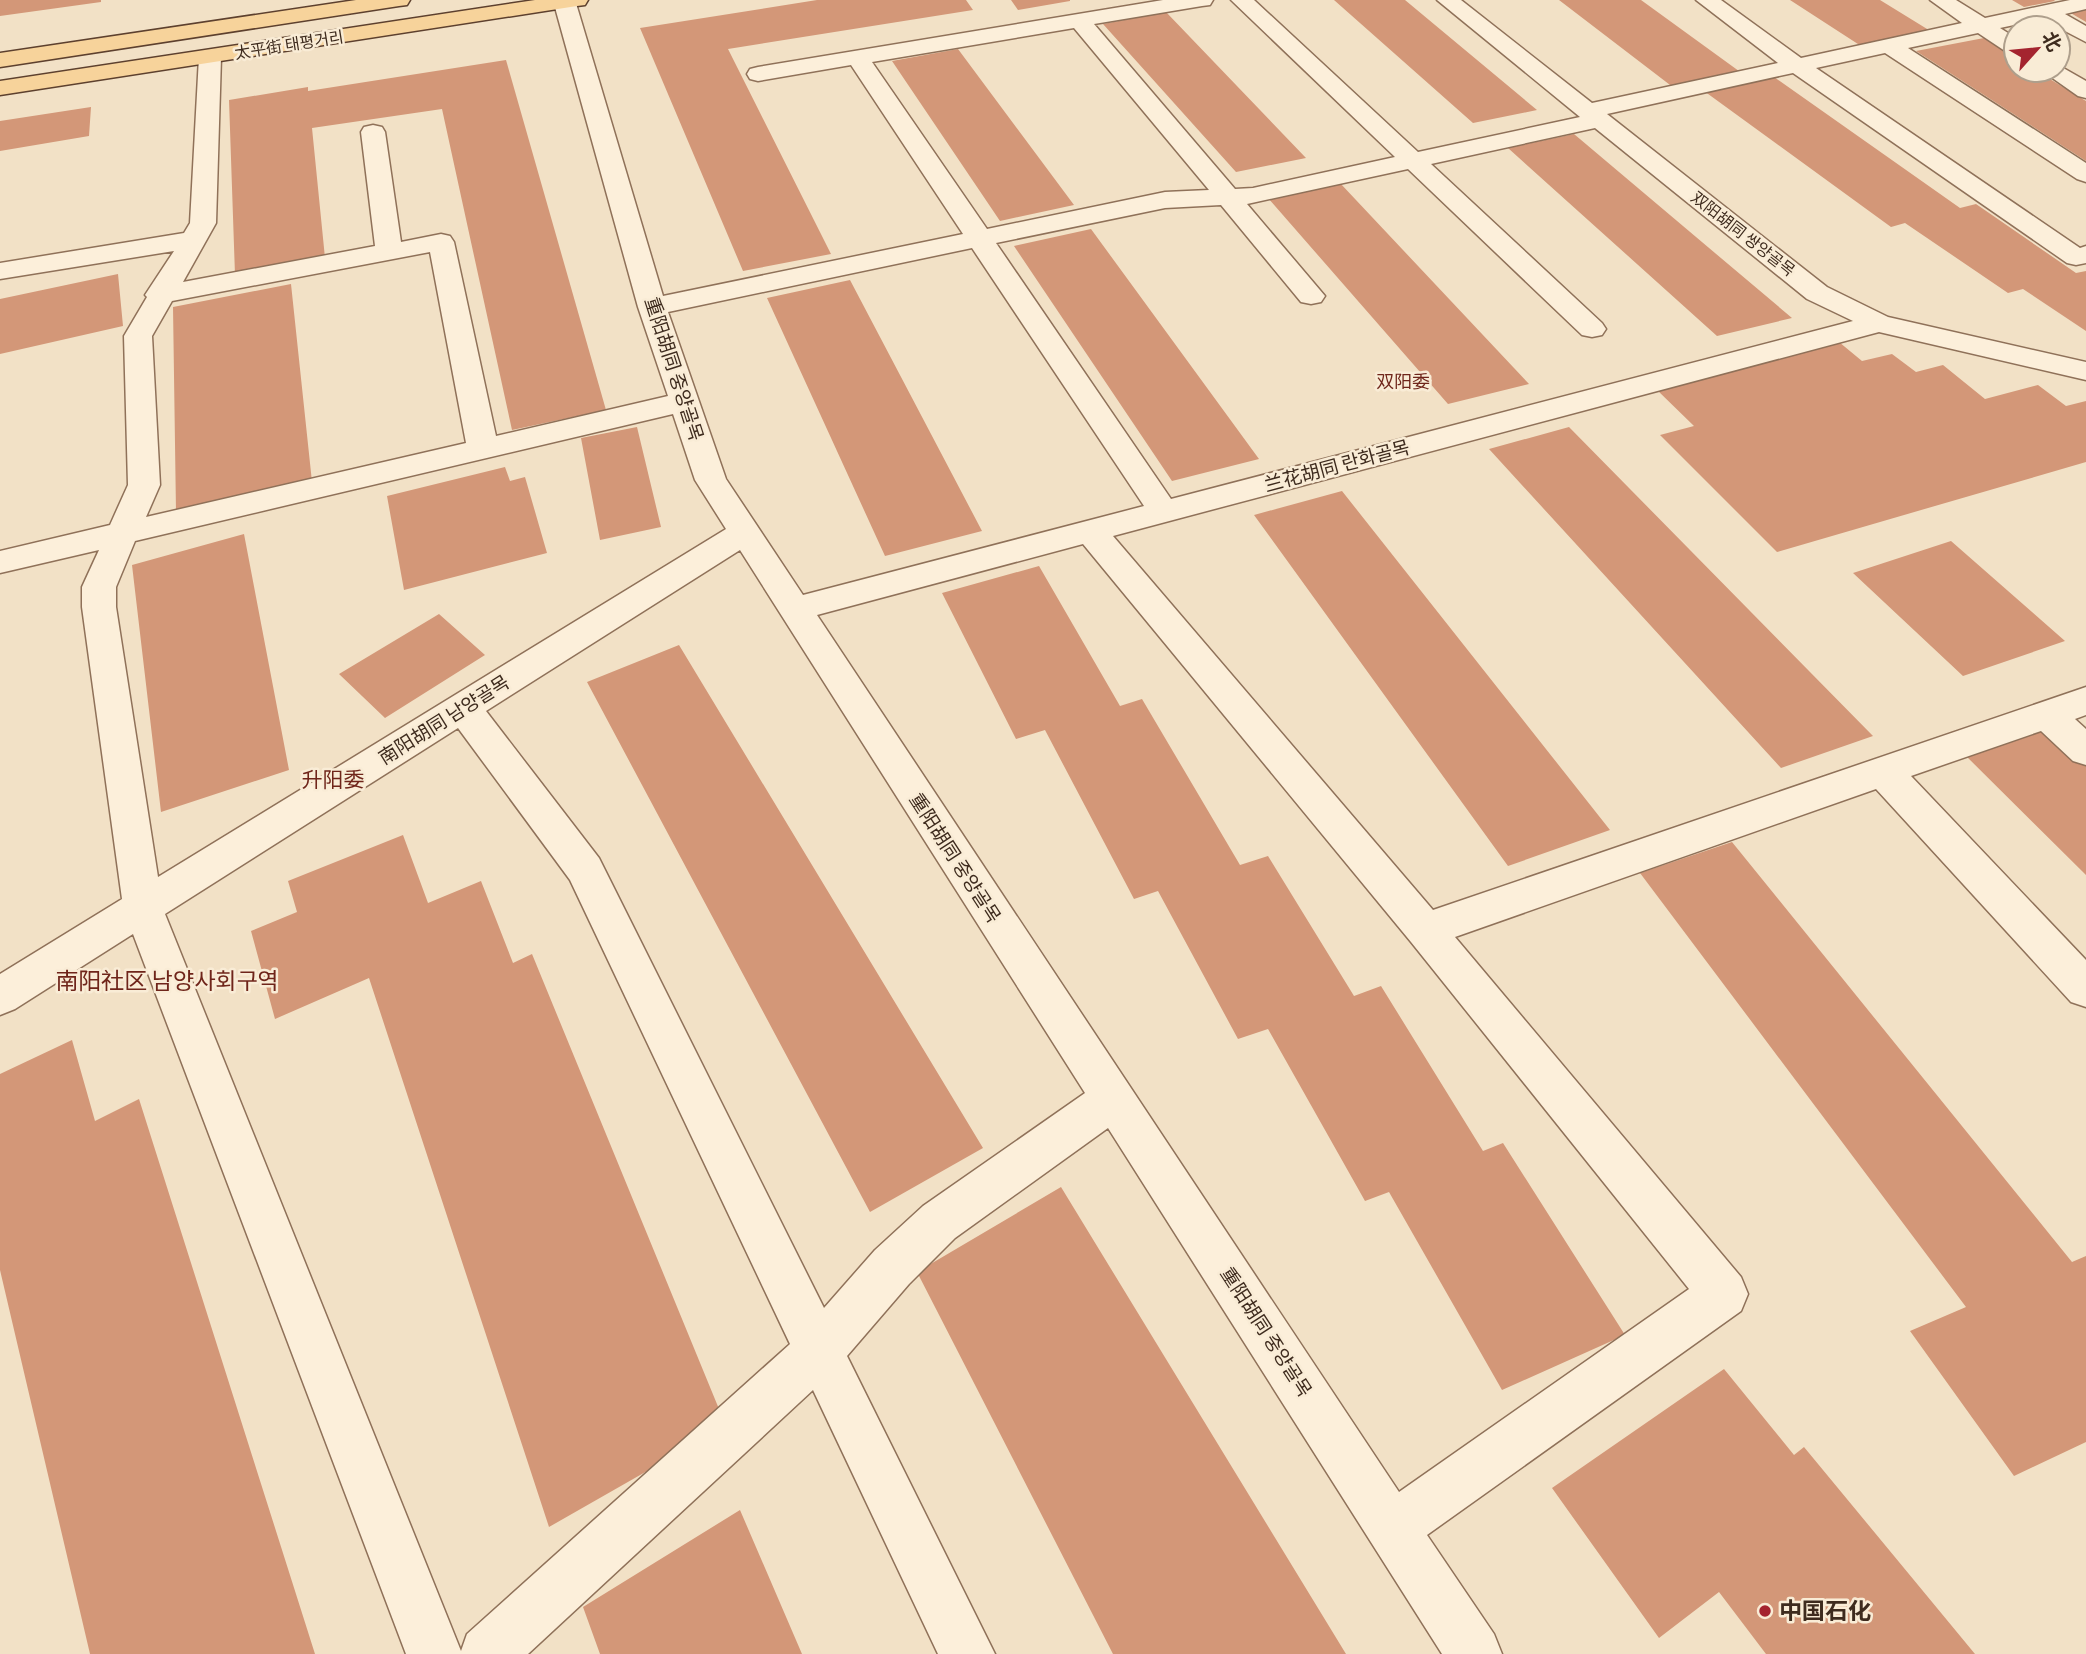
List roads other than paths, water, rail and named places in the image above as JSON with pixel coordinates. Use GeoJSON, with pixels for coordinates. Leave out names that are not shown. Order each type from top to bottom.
{"type":"FeatureCollection","features":[{"type":"Feature","properties":{"kind":"main road","name":"太平街 태평거리"},"geometry":{"type":"LineString","coordinates":[[0,60],[399,0]]}},
{"type":"Feature","properties":{"kind":"main road","name":"太平街 태평거리"},"geometry":{"type":"LineString","coordinates":[[0,88],[568,1]]}},
{"type":"Feature","properties":{"kind":"street"},"geometry":{"type":"LineString","coordinates":[[758,74],[1202,0]]}},
{"type":"Feature","properties":{"kind":"street"},"geometry":{"type":"LineString","coordinates":[[1242,0],[1592,329]]}},
{"type":"Feature","properties":{"kind":"street","name":"双阳胡同 쌍양골목"},"geometry":{"type":"LineString","coordinates":[[1448,0],[1817,293],[1879,323],[2086,371]]}},
{"type":"Feature","properties":{"kind":"street"},"geometry":{"type":"LineString","coordinates":[[1707,0],[1797,66],[2076,257],[2086,254]]}},
{"type":"Feature","properties":{"kind":"street"},"geometry":{"type":"LineString","coordinates":[[1941,0],[2002,39]]}},
{"type":"Feature","properties":{"kind":"street","name":"重阳胡同 중양골목"},"geometry":{"type":"LineString","coordinates":[[568,1],[652,307],[711,480],[1474,1654]]}},
{"type":"Feature","properties":{"kind":"street"},"geometry":{"type":"LineString","coordinates":[[652,307],[1165,200],[1232,199],[1413,161],[1797,66],[2086,3]]}},
{"type":"Feature","properties":{"kind":"street"},"geometry":{"type":"LineString","coordinates":[[2045,12],[2086,35]]}},
{"type":"Feature","properties":{"kind":"street"},"geometry":{"type":"LineString","coordinates":[[1079,20],[1311,296]]}},
{"type":"Feature","properties":{"kind":"street"},"geometry":{"type":"LineString","coordinates":[[1889,46],[2086,174]]}},
{"type":"Feature","properties":{"kind":"street"},"geometry":{"type":"LineString","coordinates":[[210,57],[203,223],[159,295],[138,336],[144,485],[99,587],[99,607],[143,908],[434,1654]]}},
{"type":"Feature","properties":{"kind":"street"},"geometry":{"type":"LineString","coordinates":[[857,57],[1164,512]]}},
{"type":"Feature","properties":{"kind":"street"},"geometry":{"type":"LineString","coordinates":[[373,132],[389,252]]}},
{"type":"Feature","properties":{"kind":"street"},"geometry":{"type":"LineString","coordinates":[[0,271],[191,240]]}},
{"type":"Feature","properties":{"kind":"street"},"geometry":{"type":"LineString","coordinates":[[159,295],[441,242],[483,449]]}},
{"type":"Feature","properties":{"kind":"street","name":"兰花胡同 란화골목"},"geometry":{"type":"LineString","coordinates":[[794,609],[1879,323]]}},
{"type":"Feature","properties":{"kind":"street"},"geometry":{"type":"LineString","coordinates":[[0,562],[684,402]]}},
{"type":"Feature","properties":{"kind":"street"},"geometry":{"type":"LineString","coordinates":[[1090,531],[1425,930],[1724,1294],[1392,1528]]}},
{"type":"Feature","properties":{"kind":"street","name":"南阳胡同 남양골목"},"geometry":{"type":"LineString","coordinates":[[0,996],[745,532]]}},
{"type":"Feature","properties":{"kind":"street"},"geometry":{"type":"LineString","coordinates":[[1425,930],[2086,701]]}},
{"type":"Feature","properties":{"kind":"street"},"geometry":{"type":"LineString","coordinates":[[463,708],[556,828],[585,870],[967,1654]]}},
{"type":"Feature","properties":{"kind":"street"},"geometry":{"type":"LineString","coordinates":[[2046,714],[2086,751]]}},
{"type":"Feature","properties":{"kind":"street"},"geometry":{"type":"LineString","coordinates":[[1883,771],[2086,989]]}},
{"type":"Feature","properties":{"kind":"street"},"geometry":{"type":"LineString","coordinates":[[487,1654],[818,1352],[892,1267],[939,1222],[1114,1098]]}},
{"type":"Feature","properties":{"kind":"place","name":"中国石化"},"geometry":{"type":"Point","coordinates":[1765,1611]}},
{"type":"Feature","properties":{"kind":"district","name":"双阳委"},"geometry":{"type":"Point","coordinates":[1403,382]}},
{"type":"Feature","properties":{"kind":"district","name":"升阳委"},"geometry":{"type":"Point","coordinates":[333,780]}},
{"type":"Feature","properties":{"kind":"district","name":"南阳社区 남양사회구역"},"geometry":{"type":"Point","coordinates":[167,981]}}]}
